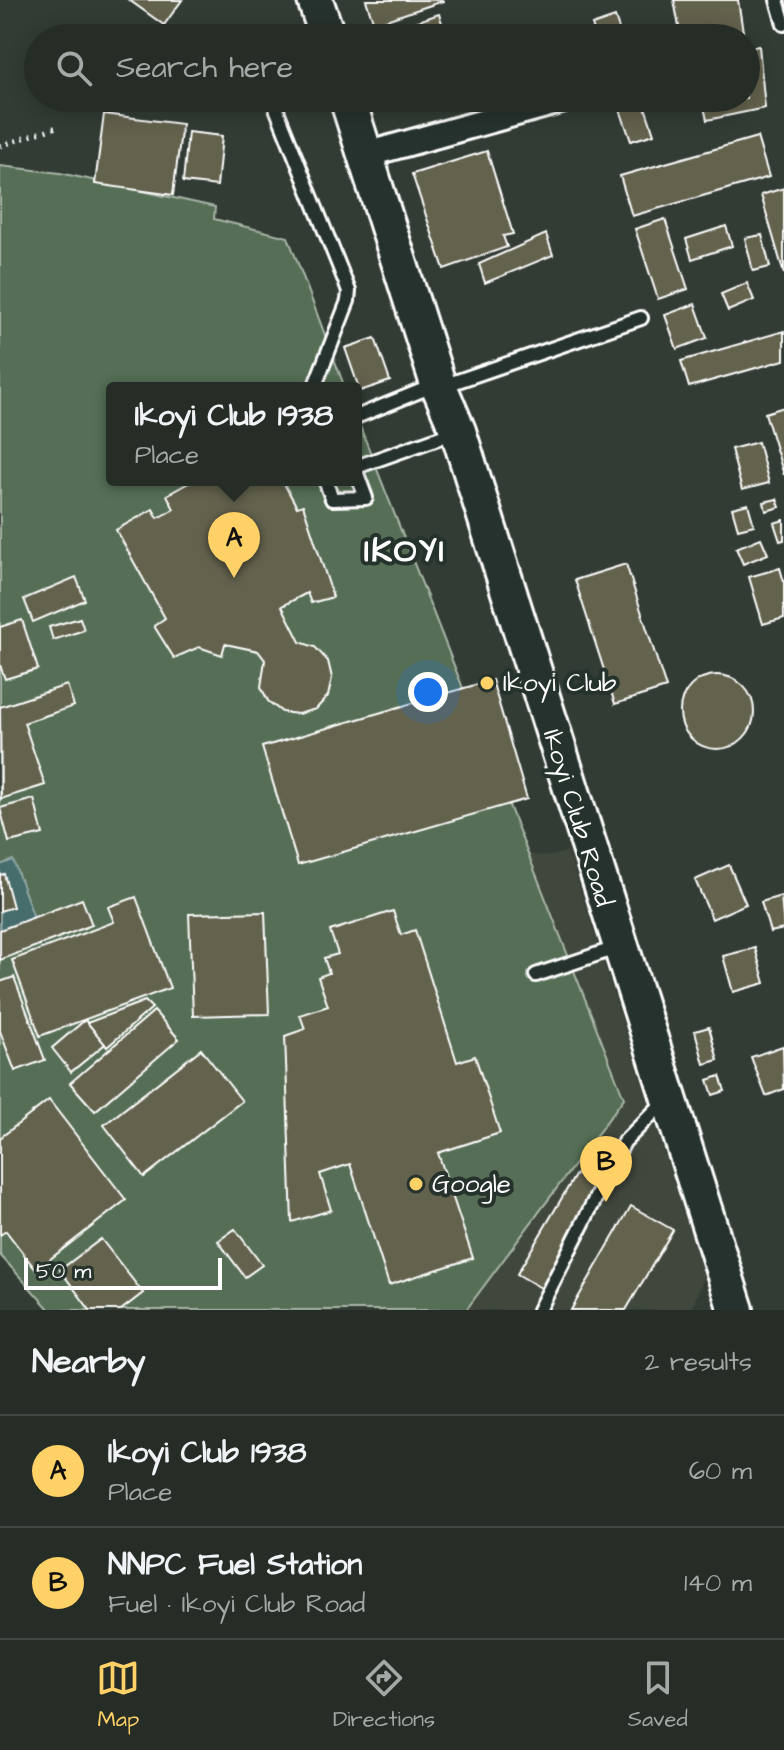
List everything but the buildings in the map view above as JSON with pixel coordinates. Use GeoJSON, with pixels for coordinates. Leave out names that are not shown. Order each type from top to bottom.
{"type":"FeatureCollection","features":[{"type":"Feature","properties":{"kind":"main road"},"geometry":{"type":"LineString","coordinates":[[315,0],[323,24]]}},
{"type":"Feature","properties":{"kind":"main road","name":"Ikoyi Club Road"},"geometry":{"type":"LineString","coordinates":[[351,112],[439,386],[458,431],[736,1310]]}},
{"type":"Feature","properties":{"kind":"street"},"geometry":{"type":"LineString","coordinates":[[365,155],[520,112]]}},
{"type":"Feature","properties":{"kind":"lane"},"geometry":{"type":"LineString","coordinates":[[777,0],[784,24]]}},
{"type":"Feature","properties":{"kind":"lane"},"geometry":{"type":"LineString","coordinates":[[278,112],[349,291],[348,301],[316,382]]}},
{"type":"Feature","properties":{"kind":"lane"},"geometry":{"type":"LineString","coordinates":[[362,415],[641,318]]}},
{"type":"Feature","properties":{"kind":"lane"},"geometry":{"type":"LineString","coordinates":[[362,467],[458,431]]}},
{"type":"Feature","properties":{"kind":"lane"},"geometry":{"type":"LineString","coordinates":[[327,486],[332,499],[366,498],[362,486]]}},
{"type":"Feature","properties":{"kind":"lane"},"geometry":{"type":"LineString","coordinates":[[536,975],[619,947]]}},
{"type":"Feature","properties":{"kind":"lane"},"geometry":{"type":"LineString","coordinates":[[539,1310],[624,1142],[668,1098]]}},
{"type":"Feature","properties":{"kind":"path"},"geometry":{"type":"LineString","coordinates":[[0,146],[57,127]]}},
{"type":"Feature","properties":{"kind":"shaded area"},"geometry":{"type":"Polygon","coordinates":[[[420,849],[552,856],[568,851],[704,1277],[691,1310],[283,1310],[420,849]]]}},
{"type":"Feature","properties":{"kind":"green space","name":"Ikoyi Club"},"geometry":{"type":"Polygon","coordinates":[[[0,166],[60,173],[215,207],[214,219],[288,237],[343,382],[106,382],[106,486],[362,486],[362,431],[624,1098],[466,1310],[50,1310],[0,1255],[0,166]]]}},
{"type":"Feature","properties":{"kind":"water"},"geometry":{"type":"Polygon","coordinates":[[[13,860],[34,918],[0,930],[0,865],[13,860]]]}},
{"type":"Feature","properties":{"kind":"place","name":"Ikoyi Club 1938"},"geometry":{"type":"Point","coordinates":[234,578]}},
{"type":"Feature","properties":{"kind":"place","name":"Ikoyi Club"},"geometry":{"type":"Point","coordinates":[487,683]}},
{"type":"Feature","properties":{"kind":"place","name":"Google"},"geometry":{"type":"Point","coordinates":[416,1184]}},
{"type":"Feature","properties":{"kind":"place","name":"NNPC Fuel Station"},"geometry":{"type":"Point","coordinates":[606,1202]}},
{"type":"Feature","properties":{"kind":"district","name":"IKOYI"},"geometry":{"type":"Point","coordinates":[405,551]}}]}
